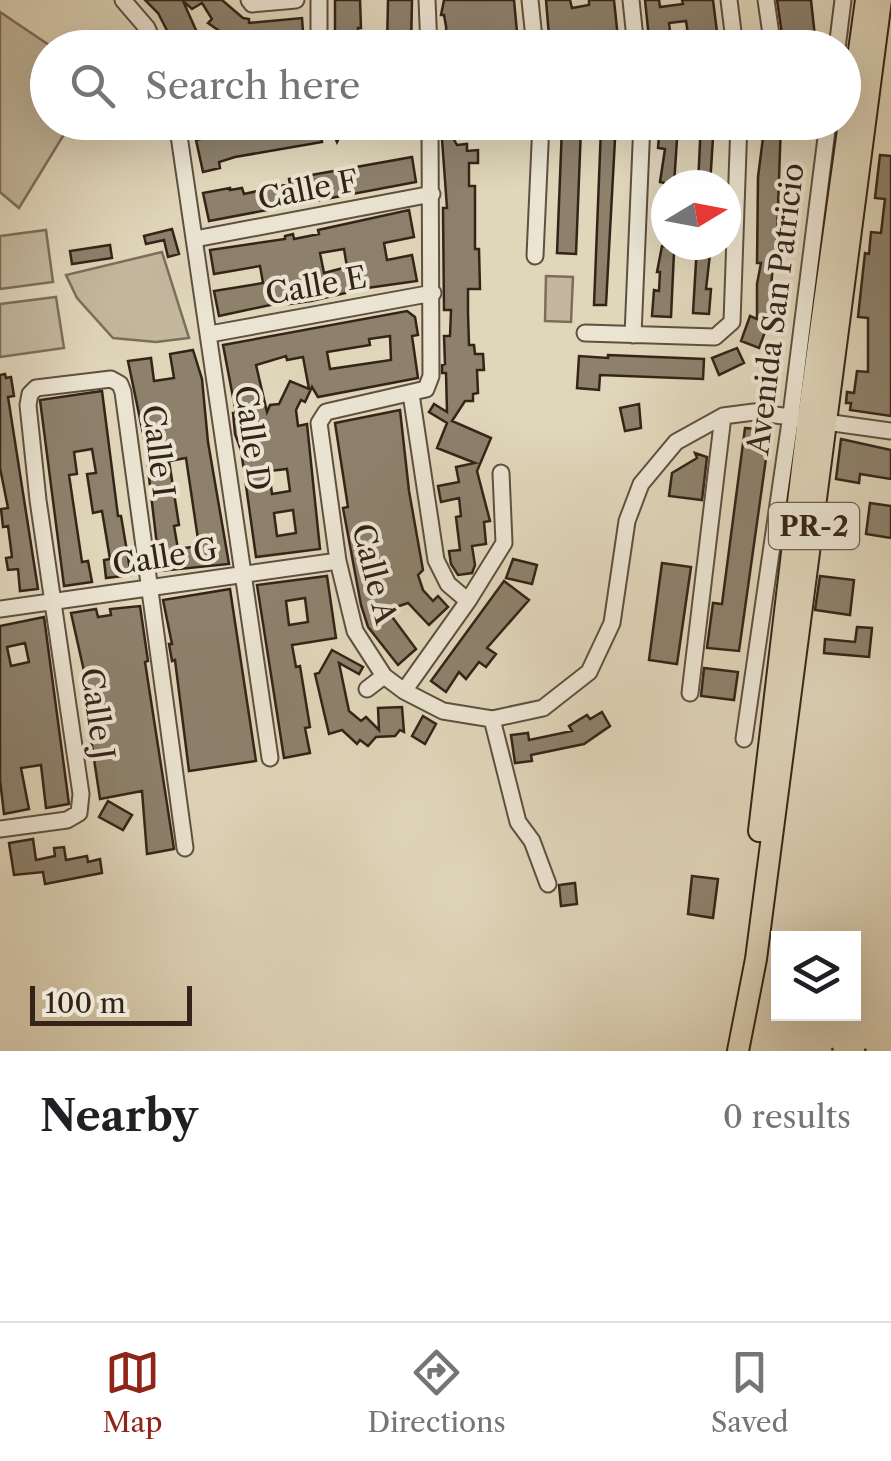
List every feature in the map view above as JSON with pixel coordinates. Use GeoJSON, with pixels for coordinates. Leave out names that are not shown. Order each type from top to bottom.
{"type":"FeatureCollection","features":[{"type":"Feature","properties":{"kind":"main road","name":"PR-2"},"geometry":{"type":"LineString","coordinates":[[861,37],[866,0]]}},
{"type":"Feature","properties":{"kind":"main road","name":"PR-2"},"geometry":{"type":"LineString","coordinates":[[861,112],[880,0]]}},
{"type":"Feature","properties":{"kind":"main road","name":"PR-2"},"geometry":{"type":"LineString","coordinates":[[736,1051],[756,959],[809,418],[847,140]]}},
{"type":"Feature","properties":{"kind":"main road","name":"PR-2"},"geometry":{"type":"LineString","coordinates":[[809,418],[856,140]]}},
{"type":"Feature","properties":{"kind":"street"},"geometry":{"type":"LineString","coordinates":[[123,0],[148,30]]}},
{"type":"Feature","properties":{"kind":"street"},"geometry":{"type":"LineString","coordinates":[[249,0],[252,4],[296,0]]}},
{"type":"Feature","properties":{"kind":"street"},"geometry":{"type":"LineString","coordinates":[[319,0],[319,30]]}},
{"type":"Feature","properties":{"kind":"street"},"geometry":{"type":"LineString","coordinates":[[427,0],[428,30]]}},
{"type":"Feature","properties":{"kind":"street"},"geometry":{"type":"LineString","coordinates":[[530,0],[532,30]]}},
{"type":"Feature","properties":{"kind":"street"},"geometry":{"type":"LineString","coordinates":[[632,0],[634,30]]}},
{"type":"Feature","properties":{"kind":"street"},"geometry":{"type":"LineString","coordinates":[[729,0],[733,30]]}},
{"type":"Feature","properties":{"kind":"street"},"geometry":{"type":"LineString","coordinates":[[766,0],[770,30]]}},
{"type":"Feature","properties":{"kind":"street"},"geometry":{"type":"LineString","coordinates":[[839,30],[843,0]]}},
{"type":"Feature","properties":{"kind":"street","name":"Calle D"},"geometry":{"type":"LineString","coordinates":[[180,140],[270,758]]}},
{"type":"Feature","properties":{"kind":"street"},"geometry":{"type":"LineString","coordinates":[[430,140],[430,376],[426,388],[411,394],[436,560],[448,584],[468,601]]}},
{"type":"Feature","properties":{"kind":"street"},"geometry":{"type":"LineString","coordinates":[[535,256],[540,140]]}},
{"type":"Feature","properties":{"kind":"street"},"geometry":{"type":"LineString","coordinates":[[634,335],[641,140]]}},
{"type":"Feature","properties":{"kind":"street"},"geometry":{"type":"LineString","coordinates":[[584,333],[716,338],[732,322],[738,140]]}},
{"type":"Feature","properties":{"kind":"street","name":"Avenida San Patricio"},"geometry":{"type":"LineString","coordinates":[[744,740],[809,418],[827,140]]}},
{"type":"Feature","properties":{"kind":"street","name":"Calle F"},"geometry":{"type":"LineString","coordinates":[[195,239],[432,194]]}},
{"type":"Feature","properties":{"kind":"street","name":"Calle E"},"geometry":{"type":"LineString","coordinates":[[210,334],[433,293]]}},
{"type":"Feature","properties":{"kind":"street","name":"Calle I"},"geometry":{"type":"LineString","coordinates":[[52,602],[36,482],[30,394],[36,388],[100,378],[120,384],[123,392],[148,588]]}},
{"type":"Feature","properties":{"kind":"street","name":"Calle A"},"geometry":{"type":"LineString","coordinates":[[411,394],[326,412],[319,423],[338,560],[355,631],[384,676],[404,692],[443,711],[492,719],[543,708],[589,672],[612,622],[627,521],[641,484],[676,442],[723,416],[754,412],[891,431]]}},
{"type":"Feature","properties":{"kind":"street"},"geometry":{"type":"LineString","coordinates":[[690,693],[723,416]]}},
{"type":"Feature","properties":{"kind":"street"},"geometry":{"type":"LineString","coordinates":[[404,692],[504,543],[501,473]]}},
{"type":"Feature","properties":{"kind":"street","name":"Calle G"},"geometry":{"type":"LineString","coordinates":[[0,609],[338,560]]}},
{"type":"Feature","properties":{"kind":"street"},"geometry":{"type":"LineString","coordinates":[[148,588],[185,848]]}},
{"type":"Feature","properties":{"kind":"street","name":"Calle J"},"geometry":{"type":"LineString","coordinates":[[0,829],[67,820],[79,813],[81,794],[52,602]]}},
{"type":"Feature","properties":{"kind":"street"},"geometry":{"type":"LineString","coordinates":[[367,689],[384,676]]}},
{"type":"Feature","properties":{"kind":"street"},"geometry":{"type":"LineString","coordinates":[[492,719],[518,822],[532,841],[548,884]]}},
{"type":"Feature","properties":{"kind":"street"},"geometry":{"type":"LineString","coordinates":[[178,786],[196,784]]}},
{"type":"Feature","properties":{"kind":"path"},"geometry":{"type":"LineString","coordinates":[[865,1051],[868,1045]]}},
{"type":"Feature","properties":{"kind":"shaded area"},"geometry":{"type":"Polygon","coordinates":[[[0,12],[30,32],[30,140],[61,140],[19,208],[0,192],[0,12]]]}},
{"type":"Feature","properties":{"kind":"shaded area"},"geometry":{"type":"Polygon","coordinates":[[[46,230],[53,282],[0,289],[0,236],[46,230]]]}},
{"type":"Feature","properties":{"kind":"shaded area"},"geometry":{"type":"Polygon","coordinates":[[[162,252],[189,338],[156,342],[113,338],[77,298],[66,275],[162,252]]]}},
{"type":"Feature","properties":{"kind":"shaded area"},"geometry":{"type":"Polygon","coordinates":[[[546,276],[573,277],[571,322],[545,321],[546,276]]]}},
{"type":"Feature","properties":{"kind":"shaded area"},"geometry":{"type":"Polygon","coordinates":[[[56,297],[64,348],[0,357],[0,304],[56,297]]]}},
{"type":"Feature","properties":{"kind":"building"},"geometry":{"type":"Polygon","coordinates":[[[145,0],[222,0],[249,19],[249,23],[302,18],[303,30],[218,30],[208,23],[212,19],[202,3],[192,9],[183,1],[196,30],[167,30],[145,0]]]}},
{"type":"Feature","properties":{"kind":"building"},"geometry":{"type":"Polygon","coordinates":[[[335,0],[360,0],[361,28],[335,30],[335,0]]]}},
{"type":"Feature","properties":{"kind":"building"},"geometry":{"type":"Polygon","coordinates":[[[388,0],[412,0],[411,30],[387,30],[388,0]]]}},
{"type":"Feature","properties":{"kind":"building"},"geometry":{"type":"Polygon","coordinates":[[[444,0],[514,0],[517,30],[446,30],[441,15],[444,0]]]}},
{"type":"Feature","properties":{"kind":"building"},"geometry":{"type":"Polygon","coordinates":[[[546,0],[570,0],[572,8],[589,5],[589,0],[614,0],[617,30],[548,30],[546,0]]]}},
{"type":"Feature","properties":{"kind":"building"},"geometry":{"type":"Polygon","coordinates":[[[645,0],[659,0],[660,7],[683,4],[682,0],[713,0],[717,30],[687,30],[686,21],[669,23],[670,30],[648,30],[645,0]]]}},
{"type":"Feature","properties":{"kind":"building"},"geometry":{"type":"Polygon","coordinates":[[[777,0],[811,0],[814,30],[781,30],[777,0]]]}},
{"type":"Feature","properties":{"kind":"building"},"geometry":{"type":"Polygon","coordinates":[[[196,140],[322,140],[235,157],[219,162],[220,168],[203,172],[196,140]]]}},
{"type":"Feature","properties":{"kind":"building"},"geometry":{"type":"Polygon","coordinates":[[[442,140],[454,140],[457,145],[467,144],[467,151],[478,150],[478,163],[469,163],[469,186],[475,186],[475,249],[479,249],[480,289],[468,289],[468,313],[469,345],[474,345],[475,354],[483,354],[484,370],[477,370],[478,393],[473,394],[473,401],[465,401],[452,421],[491,438],[477,471],[490,521],[484,522],[486,544],[472,546],[472,573],[458,575],[449,551],[460,550],[456,517],[461,516],[459,498],[441,502],[438,486],[459,482],[456,467],[475,463],[437,448],[447,423],[429,412],[434,404],[447,412],[446,373],[442,373],[442,365],[444,336],[450,336],[451,310],[444,310],[443,208],[447,208],[442,140]]]}},
{"type":"Feature","properties":{"kind":"building"},"geometry":{"type":"Polygon","coordinates":[[[561,140],[581,140],[576,254],[557,253],[561,140]]]}},
{"type":"Feature","properties":{"kind":"building"},"geometry":{"type":"Polygon","coordinates":[[[601,140],[615,140],[606,305],[594,305],[601,140]]]}},
{"type":"Feature","properties":{"kind":"building"},"geometry":{"type":"Polygon","coordinates":[[[659,140],[677,140],[675,170],[662,170],[665,149],[658,148],[659,140]]]}},
{"type":"Feature","properties":{"kind":"building"},"geometry":{"type":"Polygon","coordinates":[[[700,140],[713,140],[711,170],[699,170],[700,140]]]}},
{"type":"Feature","properties":{"kind":"building"},"geometry":{"type":"Polygon","coordinates":[[[763,140],[780,140],[776,264],[768,324],[759,348],[741,341],[750,316],[757,319],[761,263],[757,263],[763,140]]]}},
{"type":"Feature","properties":{"kind":"building"},"geometry":{"type":"Polygon","coordinates":[[[880,155],[891,156],[891,416],[850,410],[851,403],[846,403],[847,392],[854,393],[857,371],[868,372],[868,318],[858,317],[865,253],[869,254],[871,232],[881,233],[885,199],[875,198],[880,155]]]}},
{"type":"Feature","properties":{"kind":"building"},"geometry":{"type":"Polygon","coordinates":[[[412,157],[416,182],[209,221],[203,193],[242,188],[244,194],[290,184],[289,179],[412,157]]]}},
{"type":"Feature","properties":{"kind":"building"},"geometry":{"type":"Polygon","coordinates":[[[409,210],[414,237],[384,243],[387,260],[412,255],[417,281],[219,316],[214,291],[263,283],[260,266],[214,274],[210,250],[285,239],[293,234],[294,239],[319,234],[318,230],[409,210]],[[344,249],[320,253],[324,273],[347,267],[344,249]]]}},
{"type":"Feature","properties":{"kind":"building"},"geometry":{"type":"Polygon","coordinates":[[[172,229],[179,254],[168,257],[164,240],[146,244],[144,236],[172,229]]]}},
{"type":"Feature","properties":{"kind":"building"},"geometry":{"type":"Polygon","coordinates":[[[110,245],[112,258],[72,264],[70,251],[110,245]]]}},
{"type":"Feature","properties":{"kind":"building"},"geometry":{"type":"Polygon","coordinates":[[[659,260],[674,260],[671,317],[652,316],[654,290],[659,291],[659,260]]]}},
{"type":"Feature","properties":{"kind":"building"},"geometry":{"type":"Polygon","coordinates":[[[696,260],[709,260],[706,289],[711,289],[709,314],[693,313],[696,260]]]}},
{"type":"Feature","properties":{"kind":"building"},"geometry":{"type":"Polygon","coordinates":[[[407,311],[415,317],[418,335],[412,336],[418,378],[318,397],[312,387],[296,410],[298,426],[307,424],[320,549],[256,557],[223,345],[407,311]],[[390,336],[369,339],[370,345],[327,352],[330,369],[391,360],[390,336]],[[286,356],[256,365],[267,412],[270,405],[279,404],[290,381],[309,389],[303,357],[287,360],[286,356]],[[287,469],[269,471],[272,494],[290,491],[287,469]],[[293,510],[274,513],[277,536],[296,533],[293,510]]]}},
{"type":"Feature","properties":{"kind":"building"},"geometry":{"type":"Polygon","coordinates":[[[737,348],[744,363],[719,375],[712,358],[737,348]]]}},
{"type":"Feature","properties":{"kind":"building"},"geometry":{"type":"Polygon","coordinates":[[[193,350],[202,379],[208,442],[229,564],[160,571],[145,443],[128,361],[151,358],[154,381],[174,378],[170,354],[193,350]],[[186,458],[169,461],[179,525],[174,526],[178,549],[199,546],[186,458]]]}},
{"type":"Feature","properties":{"kind":"building"},"geometry":{"type":"Polygon","coordinates":[[[579,356],[704,359],[703,379],[600,375],[599,390],[577,388],[579,356]]]}},
{"type":"Feature","properties":{"kind":"building"},"geometry":{"type":"Polygon","coordinates":[[[5,374],[6,378],[11,377],[14,396],[8,397],[38,589],[20,591],[18,569],[8,570],[6,558],[12,557],[8,526],[3,527],[1,509],[8,508],[0,468],[0,375],[5,374]]]}},
{"type":"Feature","properties":{"kind":"building"},"geometry":{"type":"Polygon","coordinates":[[[102,391],[118,516],[131,575],[106,578],[104,560],[110,559],[102,511],[93,513],[87,474],[96,473],[92,449],[74,452],[77,474],[69,475],[82,562],[88,561],[92,582],[64,586],[40,400],[102,391]]]}},
{"type":"Feature","properties":{"kind":"building"},"geometry":{"type":"Polygon","coordinates":[[[639,404],[641,428],[625,431],[620,408],[639,404]]]}},
{"type":"Feature","properties":{"kind":"building"},"geometry":{"type":"Polygon","coordinates":[[[400,410],[423,570],[418,575],[423,590],[433,601],[438,596],[448,607],[429,625],[408,603],[387,610],[416,649],[398,665],[368,627],[361,605],[343,508],[348,507],[335,423],[400,410]]]}},
{"type":"Feature","properties":{"kind":"building"},"geometry":{"type":"Polygon","coordinates":[[[745,428],[770,430],[739,651],[707,648],[713,603],[722,604],[745,428]]]}},
{"type":"Feature","properties":{"kind":"building"},"geometry":{"type":"Polygon","coordinates":[[[841,439],[891,450],[891,479],[860,474],[859,483],[836,479],[841,439]]]}},
{"type":"Feature","properties":{"kind":"building"},"geometry":{"type":"Polygon","coordinates":[[[695,453],[707,457],[702,500],[669,496],[672,473],[697,458],[695,453]]]}},
{"type":"Feature","properties":{"kind":"building"},"geometry":{"type":"Polygon","coordinates":[[[870,503],[891,506],[891,538],[866,534],[870,503]]]}},
{"type":"Feature","properties":{"kind":"building"},"geometry":{"type":"Polygon","coordinates":[[[513,559],[537,565],[532,584],[506,578],[513,559]]]}},
{"type":"Feature","properties":{"kind":"building"},"geometry":{"type":"Polygon","coordinates":[[[662,563],[691,567],[677,664],[649,660],[662,563]]]}},
{"type":"Feature","properties":{"kind":"building"},"geometry":{"type":"Polygon","coordinates":[[[327,576],[336,638],[292,645],[296,667],[300,666],[310,753],[284,758],[257,585],[327,576]],[[305,598],[286,601],[289,625],[308,622],[305,598]]]}},
{"type":"Feature","properties":{"kind":"building"},"geometry":{"type":"Polygon","coordinates":[[[820,576],[854,580],[850,615],[815,610],[820,576]]]}},
{"type":"Feature","properties":{"kind":"building"},"geometry":{"type":"Polygon","coordinates":[[[504,581],[529,600],[487,648],[496,654],[486,667],[479,662],[466,679],[459,672],[446,692],[431,681],[504,581]]]}},
{"type":"Feature","properties":{"kind":"building"},"geometry":{"type":"Polygon","coordinates":[[[230,589],[256,761],[189,771],[163,600],[230,589]]]}},
{"type":"Feature","properties":{"kind":"building"},"geometry":{"type":"Polygon","coordinates":[[[140,606],[174,849],[147,854],[142,791],[100,799],[85,699],[90,698],[71,613],[96,609],[98,617],[111,615],[110,609],[140,606]]]}},
{"type":"Feature","properties":{"kind":"building"},"geometry":{"type":"Polygon","coordinates":[[[44,617],[69,804],[46,808],[41,765],[21,768],[29,809],[4,814],[0,780],[0,626],[44,617]],[[25,643],[7,647],[11,666],[29,662],[25,643]]]}},
{"type":"Feature","properties":{"kind":"building"},"geometry":{"type":"Polygon","coordinates":[[[857,627],[872,628],[869,657],[824,653],[825,639],[855,642],[857,627]]]}},
{"type":"Feature","properties":{"kind":"building"},"geometry":{"type":"Polygon","coordinates":[[[332,650],[363,667],[359,674],[339,663],[349,711],[361,721],[366,717],[379,730],[378,708],[402,707],[404,732],[376,737],[368,746],[360,740],[357,744],[342,730],[329,734],[315,674],[332,650]]]}},
{"type":"Feature","properties":{"kind":"building"},"geometry":{"type":"Polygon","coordinates":[[[704,668],[738,672],[734,700],[701,696],[704,668]]]}},
{"type":"Feature","properties":{"kind":"building"},"geometry":{"type":"Polygon","coordinates":[[[602,712],[610,726],[584,744],[531,755],[532,761],[515,763],[511,735],[528,733],[529,740],[572,731],[569,726],[587,715],[590,719],[602,712]]]}},
{"type":"Feature","properties":{"kind":"building"},"geometry":{"type":"Polygon","coordinates":[[[423,716],[436,724],[425,744],[412,736],[423,716]]]}},
{"type":"Feature","properties":{"kind":"building"},"geometry":{"type":"Polygon","coordinates":[[[108,801],[132,815],[123,830],[99,817],[108,801]]]}},
{"type":"Feature","properties":{"kind":"building"},"geometry":{"type":"Polygon","coordinates":[[[33,839],[36,860],[55,856],[54,848],[64,847],[66,860],[87,856],[88,862],[100,859],[102,873],[45,884],[43,872],[14,875],[9,843],[33,839]]]}},
{"type":"Feature","properties":{"kind":"building"},"geometry":{"type":"Polygon","coordinates":[[[692,876],[718,879],[713,918],[688,914],[692,876]]]}},
{"type":"Feature","properties":{"kind":"building"},"geometry":{"type":"Polygon","coordinates":[[[575,883],[577,904],[561,906],[559,885],[575,883]]]}}]}
